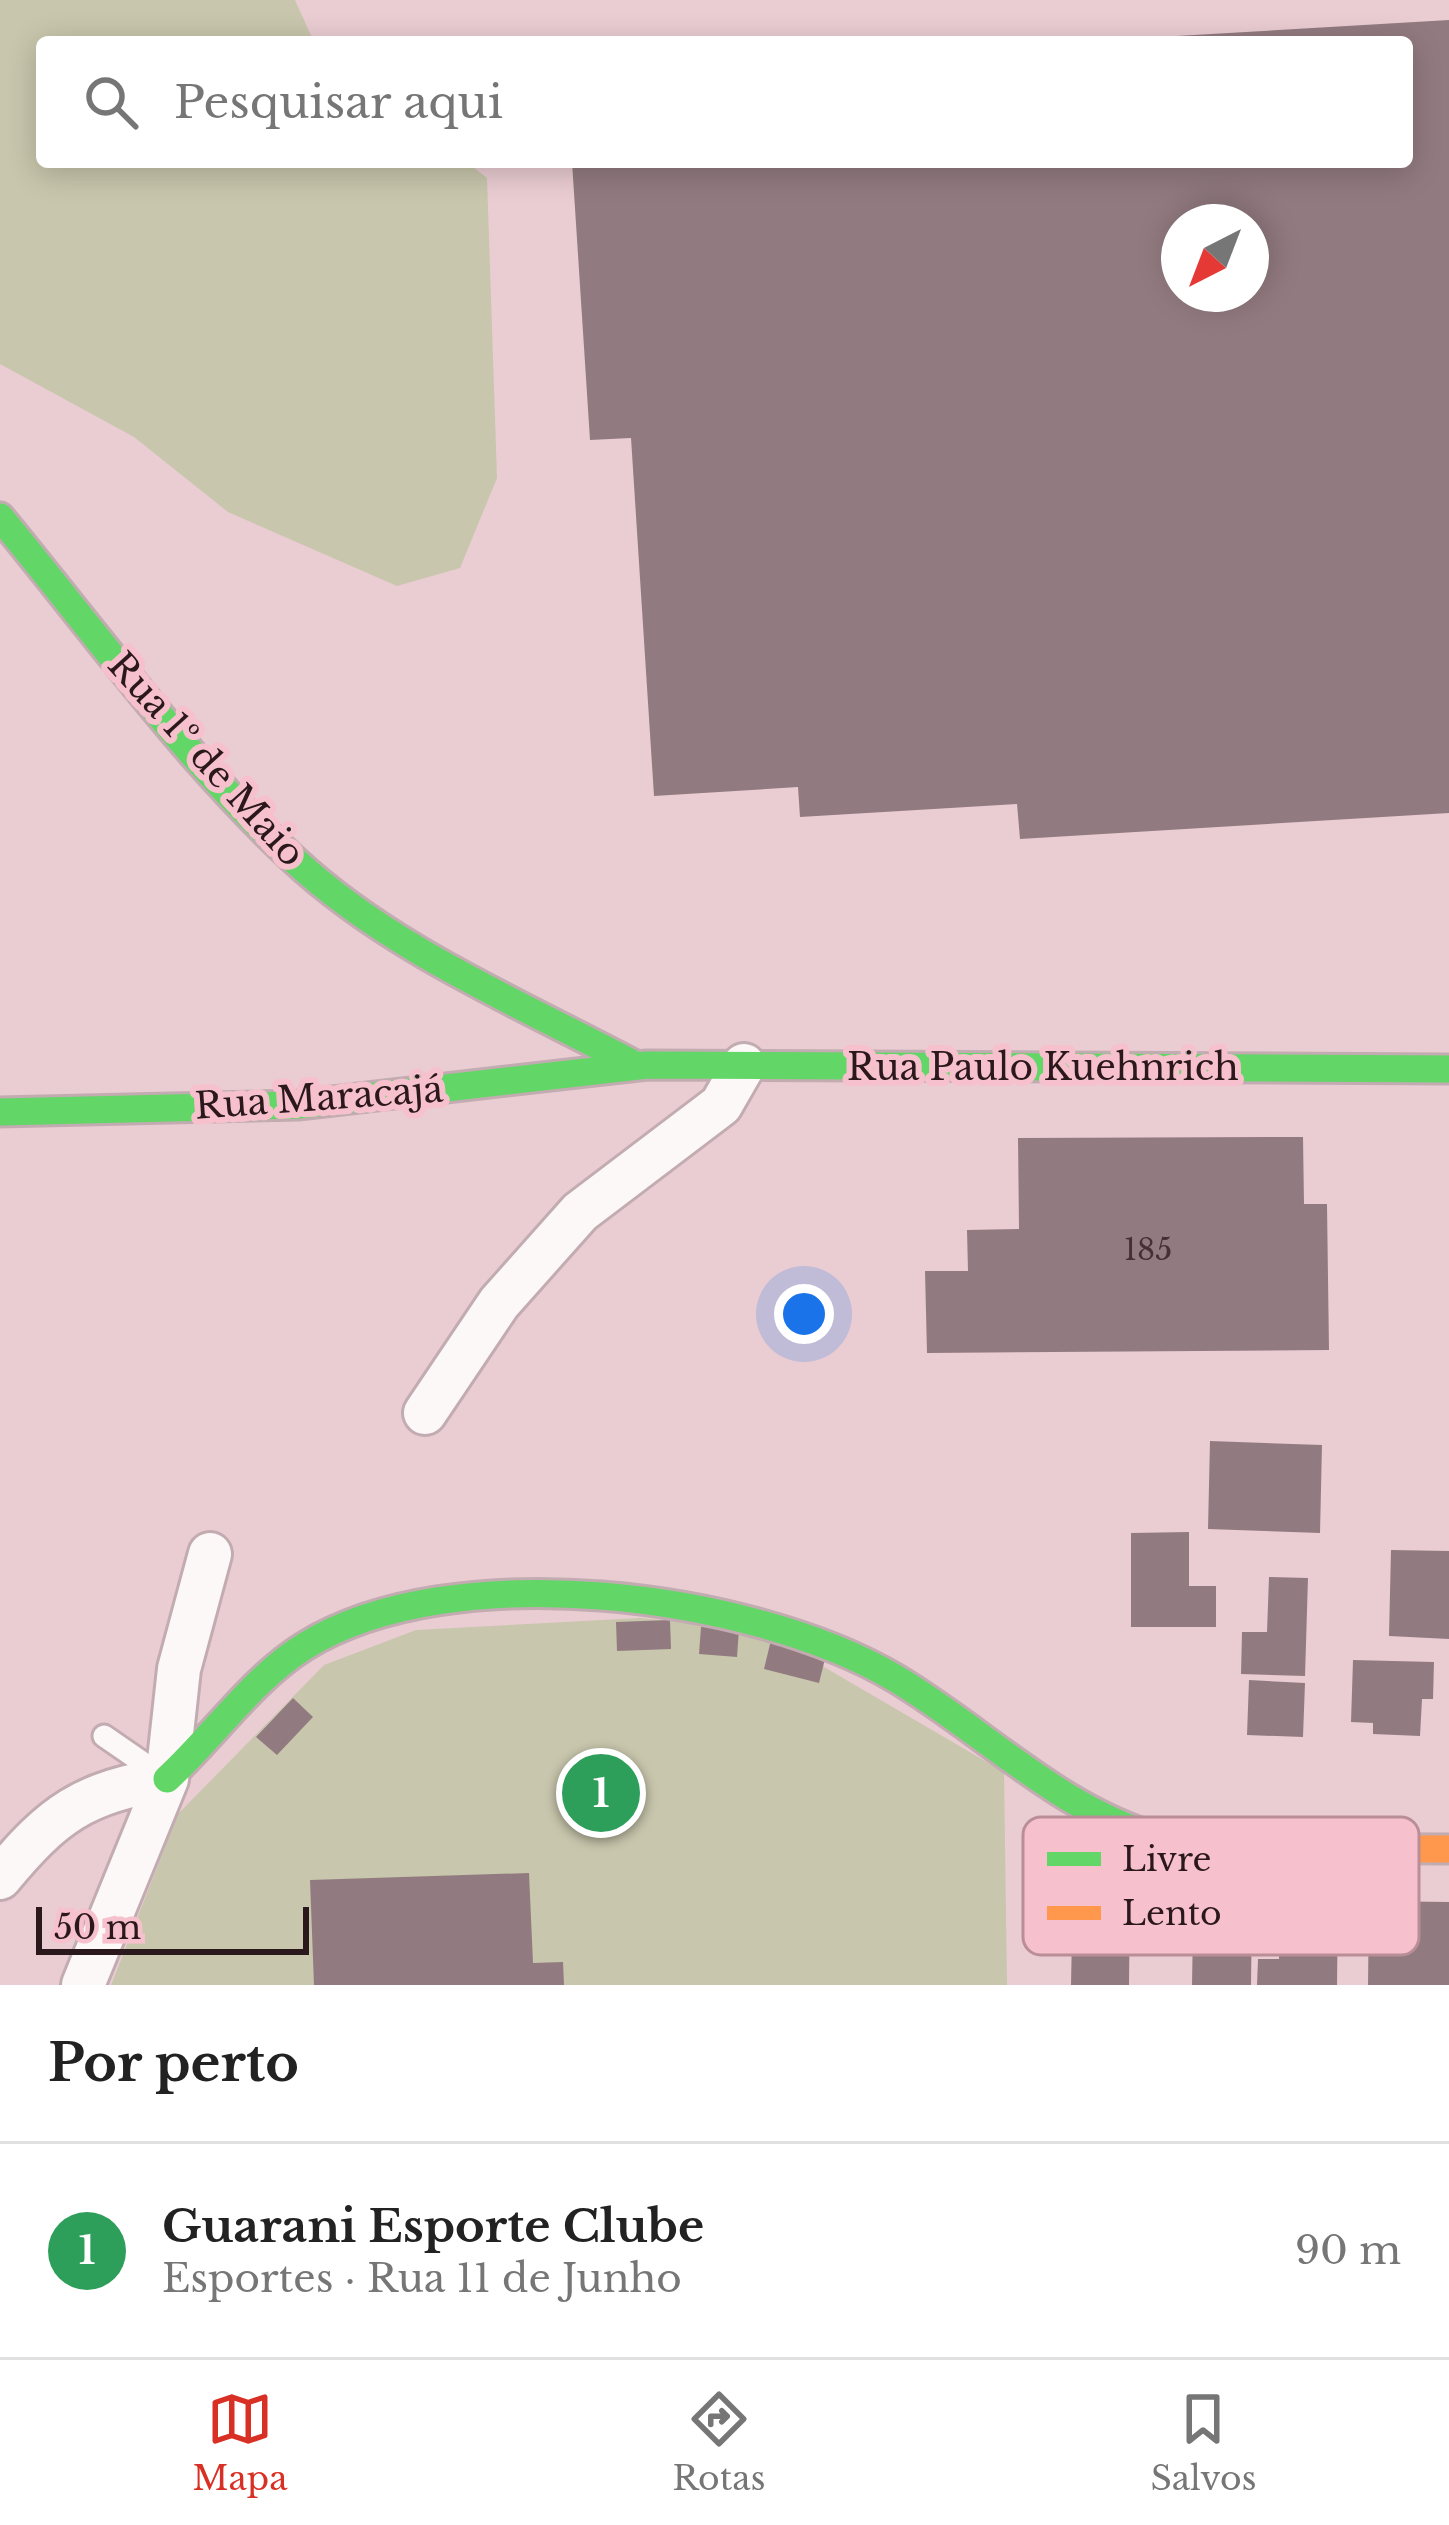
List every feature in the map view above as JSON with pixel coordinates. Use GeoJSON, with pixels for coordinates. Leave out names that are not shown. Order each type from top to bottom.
{"type":"FeatureCollection","features":[{"type":"Feature","properties":{"kind":"street","name":"Rua 1º de Maio"},"geometry":{"type":"LineString","coordinates":[[0,517],[222,786],[295,861],[409,944],[638,1066]]}},
{"type":"Feature","properties":{"kind":"street"},"geometry":{"type":"LineString","coordinates":[[425,1413],[499,1304],[580,1211],[721,1105],[744,1065]]}},
{"type":"Feature","properties":{"kind":"street","name":"Rua Paulo Kuehnrich"},"geometry":{"type":"LineString","coordinates":[[638,1066],[1449,1070]]}},
{"type":"Feature","properties":{"kind":"street","name":"Rua Maracajá"},"geometry":{"type":"LineString","coordinates":[[0,1112],[298,1105],[638,1066]]}},
{"type":"Feature","properties":{"kind":"street"},"geometry":{"type":"LineString","coordinates":[[83,1985],[167,1779],[179,1670],[210,1554]]}},
{"type":"Feature","properties":{"kind":"street"},"geometry":{"type":"LineString","coordinates":[[0,1878],[40,1830],[74,1804],[116,1787],[167,1779],[305,1646],[367,1619],[435,1604],[549,1597],[674,1605],[803,1634],[872,1664],[1101,1817]]}},
{"type":"Feature","properties":{"kind":"street"},"geometry":{"type":"LineString","coordinates":[[1419,1848],[1449,1849]]}},
{"type":"Feature","properties":{"kind":"lane"},"geometry":{"type":"LineString","coordinates":[[104,1736],[167,1779]]}},
{"type":"Feature","properties":{"kind":"shaded area"},"geometry":{"type":"Polygon","coordinates":[[[0,0],[295,0],[311,36],[36,36],[36,168],[474,168],[487,178],[497,478],[460,568],[397,586],[228,512],[134,437],[0,364],[0,0]]]}},
{"type":"Feature","properties":{"kind":"shaded area"},"geometry":{"type":"Polygon","coordinates":[[[640,1618],[759,1629],[1004,1772],[1007,1985],[111,1985],[178,1814],[324,1665],[416,1630],[640,1618]]]}},
{"type":"Feature","properties":{"kind":"building"},"geometry":{"type":"Polygon","coordinates":[[[1449,20],[1449,813],[1020,839],[1017,804],[800,817],[798,787],[654,796],[631,438],[590,440],[572,168],[1413,168],[1413,36],[1176,36],[1449,20]]]}},
{"type":"Feature","properties":{"kind":"building"},"geometry":{"type":"Polygon","coordinates":[[[1303,1137],[1304,1204],[1327,1204],[1329,1350],[927,1353],[925,1271],[968,1271],[967,1230],[1019,1229],[1018,1138],[1303,1137]]]}},
{"type":"Feature","properties":{"kind":"building"},"geometry":{"type":"Polygon","coordinates":[[[1210,1441],[1322,1445],[1320,1533],[1208,1529],[1210,1441]]]}},
{"type":"Feature","properties":{"kind":"building"},"geometry":{"type":"Polygon","coordinates":[[[1189,1532],[1189,1586],[1216,1586],[1216,1627],[1131,1627],[1131,1533],[1189,1532]]]}},
{"type":"Feature","properties":{"kind":"building"},"geometry":{"type":"Polygon","coordinates":[[[1391,1550],[1449,1551],[1449,1639],[1389,1636],[1391,1550]]]}},
{"type":"Feature","properties":{"kind":"building"},"geometry":{"type":"Polygon","coordinates":[[[1269,1577],[1308,1578],[1305,1676],[1241,1674],[1242,1632],[1267,1632],[1269,1577]]]}},
{"type":"Feature","properties":{"kind":"building"},"geometry":{"type":"Polygon","coordinates":[[[670,1620],[671,1649],[617,1651],[616,1622],[670,1620]]]}},
{"type":"Feature","properties":{"kind":"building"},"geometry":{"type":"Polygon","coordinates":[[[701,1627],[739,1629],[737,1657],[699,1654],[701,1627]]]}},
{"type":"Feature","properties":{"kind":"building"},"geometry":{"type":"Polygon","coordinates":[[[771,1640],[826,1655],[819,1683],[764,1669],[771,1640]]]}},
{"type":"Feature","properties":{"kind":"building"},"geometry":{"type":"Polygon","coordinates":[[[1353,1660],[1434,1662],[1433,1699],[1422,1699],[1420,1736],[1373,1734],[1373,1723],[1351,1722],[1353,1660]]]}},
{"type":"Feature","properties":{"kind":"building"},"geometry":{"type":"Polygon","coordinates":[[[1249,1680],[1305,1683],[1303,1737],[1247,1735],[1249,1680]]]}},
{"type":"Feature","properties":{"kind":"building"},"geometry":{"type":"Polygon","coordinates":[[[293,1698],[313,1717],[277,1755],[256,1737],[293,1698]]]}},
{"type":"Feature","properties":{"kind":"building"},"geometry":{"type":"Polygon","coordinates":[[[529,1873],[533,1963],[563,1962],[564,1985],[314,1985],[310,1880],[529,1873]]]}},
{"type":"Feature","properties":{"kind":"building"},"geometry":{"type":"Polygon","coordinates":[[[1419,1902],[1449,1902],[1449,1985],[1368,1985],[1368,1955],[1419,1955],[1419,1902]]]}},
{"type":"Feature","properties":{"kind":"building"},"geometry":{"type":"Polygon","coordinates":[[[1072,1955],[1129,1955],[1129,1985],[1071,1985],[1072,1955]]]}},
{"type":"Feature","properties":{"kind":"building"},"geometry":{"type":"Polygon","coordinates":[[[1192,1955],[1251,1955],[1251,1985],[1192,1985],[1192,1955]]]}},
{"type":"Feature","properties":{"kind":"building"},"geometry":{"type":"Polygon","coordinates":[[[1279,1955],[1337,1955],[1337,1985],[1257,1985],[1258,1959],[1279,1959],[1279,1955]]]}},
{"type":"Feature","properties":{"kind":"traffic: fast"},"geometry":{"type":"LineString","coordinates":[[0,517],[214,778],[330,891],[413,947],[637,1066]]}},
{"type":"Feature","properties":{"kind":"traffic: fast"},"geometry":{"type":"LineString","coordinates":[[0,1112],[298,1105],[647,1065],[1449,1069]]}},
{"type":"Feature","properties":{"kind":"traffic: fast"},"geometry":{"type":"LineString","coordinates":[[167,1779],[286,1659],[367,1618],[439,1601],[518,1594],[601,1596],[763,1624],[834,1648],[895,1678],[1054,1789],[1106,1817]]}},
{"type":"Feature","properties":{"kind":"traffic: slow"},"geometry":{"type":"LineString","coordinates":[[1419,1849],[1449,1849]]}},
{"type":"Feature","properties":{"kind":"place","name":"Guarani Esporte Clube"},"geometry":{"type":"Point","coordinates":[601,1793]}}]}
